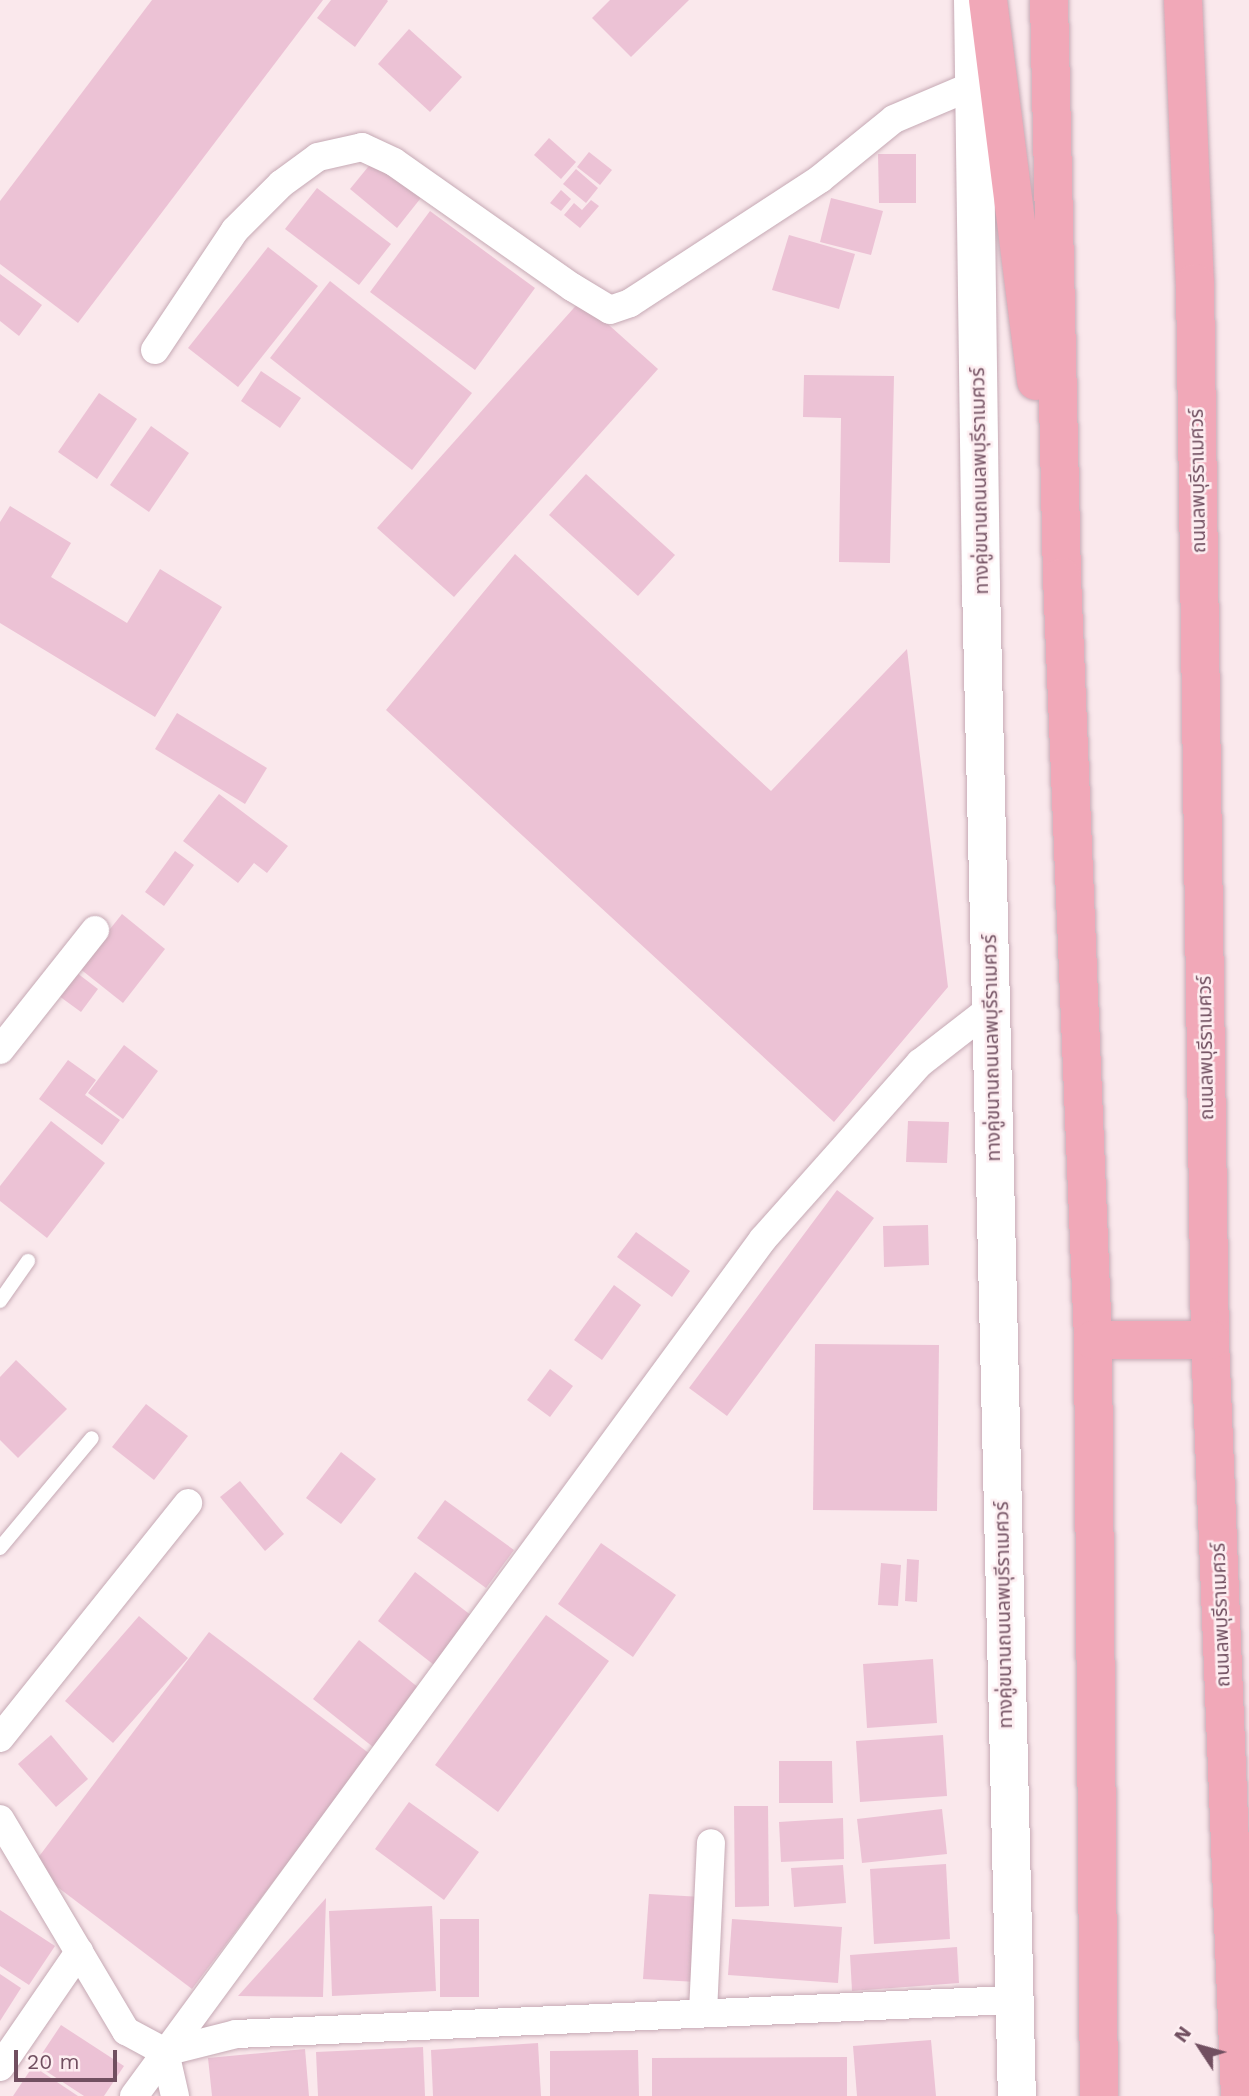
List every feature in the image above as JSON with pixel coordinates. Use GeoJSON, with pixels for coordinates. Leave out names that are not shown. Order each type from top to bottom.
{"type":"FeatureCollection","features":[{"type":"Feature","properties":{"kind":"main road","name":"ทางคู่ขนานถนนลพบุรีราเมศวร์"},"geometry":{"type":"LineString","coordinates":[[973,0],[991,1008],[1012,2000],[1017,2096]]}},
{"type":"Feature","properties":{"kind":"main road"},"geometry":{"type":"LineString","coordinates":[[988,0],[1062,577]]}},
{"type":"Feature","properties":{"kind":"main road"},"geometry":{"type":"LineString","coordinates":[[1049,0],[1062,577],[1093,1340],[1099,2096]]}},
{"type":"Feature","properties":{"kind":"main road","name":"ถนนลพบุรีราเมศวร์"},"geometry":{"type":"LineString","coordinates":[[1183,0],[1195,283],[1210,1340],[1240,2096]]}},
{"type":"Feature","properties":{"kind":"main road"},"geometry":{"type":"LineString","coordinates":[[1195,283],[1203,0]]}},
{"type":"Feature","properties":{"kind":"main road"},"geometry":{"type":"LineString","coordinates":[[1093,1340],[1210,1340]]}},
{"type":"Feature","properties":{"kind":"street"},"geometry":{"type":"LineString","coordinates":[[155,350],[235,230],[281,184],[318,157],[362,147],[394,162],[572,287],[610,310],[630,303],[820,179],[894,119],[974,85]]}},
{"type":"Feature","properties":{"kind":"street"},"geometry":{"type":"LineString","coordinates":[[0,1050],[94,930]]}},
{"type":"Feature","properties":{"kind":"street"},"geometry":{"type":"LineString","coordinates":[[134,2096],[764,1239],[920,1063],[991,1008]]}},
{"type":"Feature","properties":{"kind":"street"},"geometry":{"type":"LineString","coordinates":[[0,1738],[188,1503]]}},
{"type":"Feature","properties":{"kind":"street"},"geometry":{"type":"LineString","coordinates":[[0,1819],[126,2031],[164,2052],[236,2034],[1012,2000]]}},
{"type":"Feature","properties":{"kind":"street"},"geometry":{"type":"LineString","coordinates":[[703,2012],[711,1843]]}},
{"type":"Feature","properties":{"kind":"street"},"geometry":{"type":"LineString","coordinates":[[0,2067],[79,1952]]}},
{"type":"Feature","properties":{"kind":"street"},"geometry":{"type":"LineString","coordinates":[[164,2052],[175,2096]]}},
{"type":"Feature","properties":{"kind":"lane"},"geometry":{"type":"LineString","coordinates":[[0,1301],[28,1261]]}},
{"type":"Feature","properties":{"kind":"lane"},"geometry":{"type":"LineString","coordinates":[[0,1548],[92,1438]]}},
{"type":"Feature","properties":{"kind":"building"},"geometry":{"type":"Polygon","coordinates":[[[152,0],[323,0],[78,323],[0,264],[0,201],[152,0]]]}},
{"type":"Feature","properties":{"kind":"building"},"geometry":{"type":"Polygon","coordinates":[[[331,0],[388,1],[355,47],[317,18],[331,0]]]}},
{"type":"Feature","properties":{"kind":"building"},"geometry":{"type":"Polygon","coordinates":[[[610,0],[689,0],[631,57],[592,18],[610,0]]]}},
{"type":"Feature","properties":{"kind":"building"},"geometry":{"type":"Polygon","coordinates":[[[409,29],[462,77],[430,112],[378,64],[409,29]]]}},
{"type":"Feature","properties":{"kind":"building"},"geometry":{"type":"Polygon","coordinates":[[[549,138],[576,162],[561,179],[534,155],[549,138]]]}},
{"type":"Feature","properties":{"kind":"building"},"geometry":{"type":"Polygon","coordinates":[[[589,152],[612,170],[600,185],[577,167],[589,152]]]}},
{"type":"Feature","properties":{"kind":"building"},"geometry":{"type":"Polygon","coordinates":[[[878,154],[916,154],[916,203],[879,203],[878,154]]]}},
{"type":"Feature","properties":{"kind":"building"},"geometry":{"type":"Polygon","coordinates":[[[377,156],[424,194],[397,228],[350,189],[377,156]]]}},
{"type":"Feature","properties":{"kind":"building"},"geometry":{"type":"Polygon","coordinates":[[[576,169],[598,188],[586,203],[563,184],[576,169]]]}},
{"type":"Feature","properties":{"kind":"building"},"geometry":{"type":"Polygon","coordinates":[[[317,188],[391,244],[359,285],[285,229],[317,188]]]}},
{"type":"Feature","properties":{"kind":"building"},"geometry":{"type":"Polygon","coordinates":[[[561,190],[571,199],[561,211],[550,203],[561,190]]]}},
{"type":"Feature","properties":{"kind":"building"},"geometry":{"type":"Polygon","coordinates":[[[831,198],[883,211],[871,255],[820,242],[831,198]]]}},
{"type":"Feature","properties":{"kind":"building"},"geometry":{"type":"Polygon","coordinates":[[[591,200],[599,206],[580,228],[564,215],[574,203],[582,210],[591,200]]]}},
{"type":"Feature","properties":{"kind":"building"},"geometry":{"type":"Polygon","coordinates":[[[430,211],[535,288],[475,370],[370,292],[430,211]]]}},
{"type":"Feature","properties":{"kind":"building"},"geometry":{"type":"Polygon","coordinates":[[[789,235],[855,254],[839,309],[772,290],[789,235]]]}},
{"type":"Feature","properties":{"kind":"building"},"geometry":{"type":"Polygon","coordinates":[[[268,247],[318,286],[238,387],[188,348],[268,247]]]}},
{"type":"Feature","properties":{"kind":"building"},"geometry":{"type":"Polygon","coordinates":[[[0,274],[42,305],[19,336],[0,321],[0,274]]]}},
{"type":"Feature","properties":{"kind":"building"},"geometry":{"type":"Polygon","coordinates":[[[330,281],[472,393],[412,470],[270,358],[330,281]]]}},
{"type":"Feature","properties":{"kind":"building"},"geometry":{"type":"Polygon","coordinates":[[[581,300],[658,369],[454,597],[377,528],[581,300]]]}},
{"type":"Feature","properties":{"kind":"building"},"geometry":{"type":"Polygon","coordinates":[[[261,371],[301,398],[280,428],[241,401],[261,371]]]}},
{"type":"Feature","properties":{"kind":"building"},"geometry":{"type":"Polygon","coordinates":[[[804,375],[894,376],[890,563],[839,562],[841,418],[803,417],[804,375]]]}},
{"type":"Feature","properties":{"kind":"building"},"geometry":{"type":"Polygon","coordinates":[[[99,393],[137,419],[97,479],[58,452],[99,393]]]}},
{"type":"Feature","properties":{"kind":"building"},"geometry":{"type":"Polygon","coordinates":[[[151,426],[189,453],[149,512],[110,485],[151,426]]]}},
{"type":"Feature","properties":{"kind":"building"},"geometry":{"type":"Polygon","coordinates":[[[586,474],[675,555],[638,596],[549,515],[586,474]]]}},
{"type":"Feature","properties":{"kind":"building"},"geometry":{"type":"Polygon","coordinates":[[[10,506],[71,543],[51,577],[127,623],[160,569],[222,607],[155,717],[0,623],[0,522],[10,506]]]}},
{"type":"Feature","properties":{"kind":"building"},"geometry":{"type":"Polygon","coordinates":[[[515,554],[771,791],[907,649],[948,987],[834,1122],[386,710],[515,554]]]}},
{"type":"Feature","properties":{"kind":"building"},"geometry":{"type":"Polygon","coordinates":[[[177,713],[267,768],[245,804],[155,749],[177,713]]]}},
{"type":"Feature","properties":{"kind":"building"},"geometry":{"type":"Polygon","coordinates":[[[219,794],[288,846],[267,873],[254,863],[238,883],[183,841],[219,794]]]}},
{"type":"Feature","properties":{"kind":"building"},"geometry":{"type":"Polygon","coordinates":[[[175,851],[194,865],[164,906],[145,892],[175,851]]]}},
{"type":"Feature","properties":{"kind":"building"},"geometry":{"type":"Polygon","coordinates":[[[122,914],[165,949],[123,1003],[79,968],[122,914]]]}},
{"type":"Feature","properties":{"kind":"building"},"geometry":{"type":"Polygon","coordinates":[[[77,973],[98,989],[81,1012],[59,996],[77,973]]]}},
{"type":"Feature","properties":{"kind":"building"},"geometry":{"type":"Polygon","coordinates":[[[124,1045],[158,1071],[123,1119],[88,1093],[124,1045]]]}},
{"type":"Feature","properties":{"kind":"building"},"geometry":{"type":"Polygon","coordinates":[[[68,1060],[96,1080],[85,1095],[120,1120],[102,1145],[39,1099],[68,1060]]]}},
{"type":"Feature","properties":{"kind":"building"},"geometry":{"type":"Polygon","coordinates":[[[51,1121],[105,1163],[47,1238],[0,1201],[0,1186],[51,1121]]]}},
{"type":"Feature","properties":{"kind":"building"},"geometry":{"type":"Polygon","coordinates":[[[908,1121],[949,1122],[947,1163],[906,1162],[908,1121]]]}},
{"type":"Feature","properties":{"kind":"building"},"geometry":{"type":"Polygon","coordinates":[[[837,1190],[874,1218],[727,1416],[689,1388],[837,1190]]]}},
{"type":"Feature","properties":{"kind":"building"},"geometry":{"type":"Polygon","coordinates":[[[928,1225],[929,1265],[884,1267],[883,1226],[928,1225]]]}},
{"type":"Feature","properties":{"kind":"building"},"geometry":{"type":"Polygon","coordinates":[[[636,1232],[690,1271],[672,1297],[617,1257],[636,1232]]]}},
{"type":"Feature","properties":{"kind":"building"},"geometry":{"type":"Polygon","coordinates":[[[614,1285],[641,1305],[602,1360],[574,1340],[614,1285]]]}},
{"type":"Feature","properties":{"kind":"building"},"geometry":{"type":"Polygon","coordinates":[[[815,1344],[939,1345],[937,1511],[813,1510],[815,1344]]]}},
{"type":"Feature","properties":{"kind":"building"},"geometry":{"type":"Polygon","coordinates":[[[16,1360],[67,1409],[18,1458],[0,1440],[0,1377],[16,1360]]]}},
{"type":"Feature","properties":{"kind":"building"},"geometry":{"type":"Polygon","coordinates":[[[550,1369],[573,1386],[550,1417],[527,1400],[550,1369]]]}},
{"type":"Feature","properties":{"kind":"building"},"geometry":{"type":"Polygon","coordinates":[[[146,1404],[188,1436],[154,1480],[112,1447],[146,1404]]]}},
{"type":"Feature","properties":{"kind":"building"},"geometry":{"type":"Polygon","coordinates":[[[341,1452],[376,1479],[341,1524],[306,1498],[341,1452]]]}},
{"type":"Feature","properties":{"kind":"building"},"geometry":{"type":"Polygon","coordinates":[[[240,1481],[284,1534],[265,1551],[220,1497],[240,1481]]]}},
{"type":"Feature","properties":{"kind":"building"},"geometry":{"type":"Polygon","coordinates":[[[445,1500],[514,1550],[486,1588],[417,1538],[445,1500]]]}},
{"type":"Feature","properties":{"kind":"building"},"geometry":{"type":"Polygon","coordinates":[[[601,1543],[676,1595],[633,1657],[558,1604],[601,1543]]]}},
{"type":"Feature","properties":{"kind":"building"},"geometry":{"type":"Polygon","coordinates":[[[907,1559],[919,1560],[917,1602],[905,1601],[907,1559]]]}},
{"type":"Feature","properties":{"kind":"building"},"geometry":{"type":"Polygon","coordinates":[[[881,1563],[901,1565],[898,1606],[878,1605],[881,1563]]]}},
{"type":"Feature","properties":{"kind":"building"},"geometry":{"type":"Polygon","coordinates":[[[415,1572],[472,1616],[434,1665],[378,1621],[415,1572]]]}},
{"type":"Feature","properties":{"kind":"building"},"geometry":{"type":"Polygon","coordinates":[[[546,1615],[609,1661],[498,1812],[435,1765],[546,1615]]]}},
{"type":"Feature","properties":{"kind":"building"},"geometry":{"type":"Polygon","coordinates":[[[139,1616],[188,1658],[113,1743],[65,1701],[139,1616]]]}},
{"type":"Feature","properties":{"kind":"building"},"geometry":{"type":"Polygon","coordinates":[[[209,1632],[370,1754],[192,1989],[31,1867],[209,1632]]]}},
{"type":"Feature","properties":{"kind":"building"},"geometry":{"type":"Polygon","coordinates":[[[359,1640],[419,1688],[373,1747],[313,1699],[359,1640]]]}},
{"type":"Feature","properties":{"kind":"building"},"geometry":{"type":"Polygon","coordinates":[[[933,1659],[937,1723],[867,1728],[863,1664],[933,1659]]]}},
{"type":"Feature","properties":{"kind":"building"},"geometry":{"type":"Polygon","coordinates":[[[51,1735],[88,1779],[56,1807],[18,1764],[51,1735]]]}},
{"type":"Feature","properties":{"kind":"building"},"geometry":{"type":"Polygon","coordinates":[[[943,1735],[947,1796],[860,1802],[856,1741],[943,1735]]]}},
{"type":"Feature","properties":{"kind":"building"},"geometry":{"type":"Polygon","coordinates":[[[779,1761],[832,1761],[833,1803],[779,1803],[779,1761]]]}},
{"type":"Feature","properties":{"kind":"building"},"geometry":{"type":"Polygon","coordinates":[[[409,1802],[479,1852],[444,1900],[375,1849],[409,1802]]]}},
{"type":"Feature","properties":{"kind":"building"},"geometry":{"type":"Polygon","coordinates":[[[734,1806],[768,1806],[769,1906],[735,1907],[734,1806]]]}},
{"type":"Feature","properties":{"kind":"building"},"geometry":{"type":"Polygon","coordinates":[[[942,1809],[947,1854],[862,1863],[857,1819],[942,1809]]]}},
{"type":"Feature","properties":{"kind":"building"},"geometry":{"type":"Polygon","coordinates":[[[843,1818],[844,1859],[781,1862],[779,1822],[843,1818]]]}},
{"type":"Feature","properties":{"kind":"building"},"geometry":{"type":"Polygon","coordinates":[[[946,1864],[950,1939],[874,1944],[870,1869],[946,1864]]]}},
{"type":"Feature","properties":{"kind":"building"},"geometry":{"type":"Polygon","coordinates":[[[843,1865],[846,1903],[794,1907],[791,1868],[843,1865]]]}},
{"type":"Feature","properties":{"kind":"building"},"geometry":{"type":"Polygon","coordinates":[[[649,1894],[702,1897],[697,1982],[643,1979],[649,1894]]]}},
{"type":"Feature","properties":{"kind":"building"},"geometry":{"type":"Polygon","coordinates":[[[326,1898],[323,1997],[238,1996],[326,1898]]]}},
{"type":"Feature","properties":{"kind":"building"},"geometry":{"type":"Polygon","coordinates":[[[432,1906],[436,1991],[332,1996],[329,1911],[432,1906]]]}},
{"type":"Feature","properties":{"kind":"building"},"geometry":{"type":"Polygon","coordinates":[[[0,1910],[55,1946],[29,1985],[0,1966],[0,1910]]]}},
{"type":"Feature","properties":{"kind":"building"},"geometry":{"type":"Polygon","coordinates":[[[440,1919],[479,1919],[479,1997],[440,1997],[440,1919]]]}},
{"type":"Feature","properties":{"kind":"building"},"geometry":{"type":"Polygon","coordinates":[[[732,1919],[842,1927],[838,1983],[728,1975],[732,1919]]]}},
{"type":"Feature","properties":{"kind":"building"},"geometry":{"type":"Polygon","coordinates":[[[957,1947],[959,1983],[852,1991],[850,1955],[957,1947]]]}},
{"type":"Feature","properties":{"kind":"building"},"geometry":{"type":"Polygon","coordinates":[[[0,1974],[21,1988],[0,2021],[0,1974]]]}},
{"type":"Feature","properties":{"kind":"building"},"geometry":{"type":"Polygon","coordinates":[[[61,2025],[124,2066],[104,2096],[84,2096],[35,2064],[61,2025]]]}},
{"type":"Feature","properties":{"kind":"building"},"geometry":{"type":"Polygon","coordinates":[[[931,2040],[936,2096],[857,2096],[853,2046],[931,2040]]]}},
{"type":"Feature","properties":{"kind":"building"},"geometry":{"type":"Polygon","coordinates":[[[538,2043],[541,2096],[433,2096],[431,2050],[538,2043]]]}},
{"type":"Feature","properties":{"kind":"building"},"geometry":{"type":"Polygon","coordinates":[[[423,2047],[425,2096],[318,2096],[316,2052],[423,2047]]]}},
{"type":"Feature","properties":{"kind":"building"},"geometry":{"type":"Polygon","coordinates":[[[305,2049],[309,2096],[212,2096],[208,2058],[305,2049]]]}},
{"type":"Feature","properties":{"kind":"building"},"geometry":{"type":"Polygon","coordinates":[[[638,2050],[639,2096],[550,2096],[550,2051],[638,2050]]]}},
{"type":"Feature","properties":{"kind":"building"},"geometry":{"type":"Polygon","coordinates":[[[847,2057],[847,2096],[652,2096],[652,2058],[847,2057]]]}},
{"type":"Feature","properties":{"kind":"building"},"geometry":{"type":"Polygon","coordinates":[[[33,2066],[78,2096],[13,2096],[33,2066]]]}}]}
